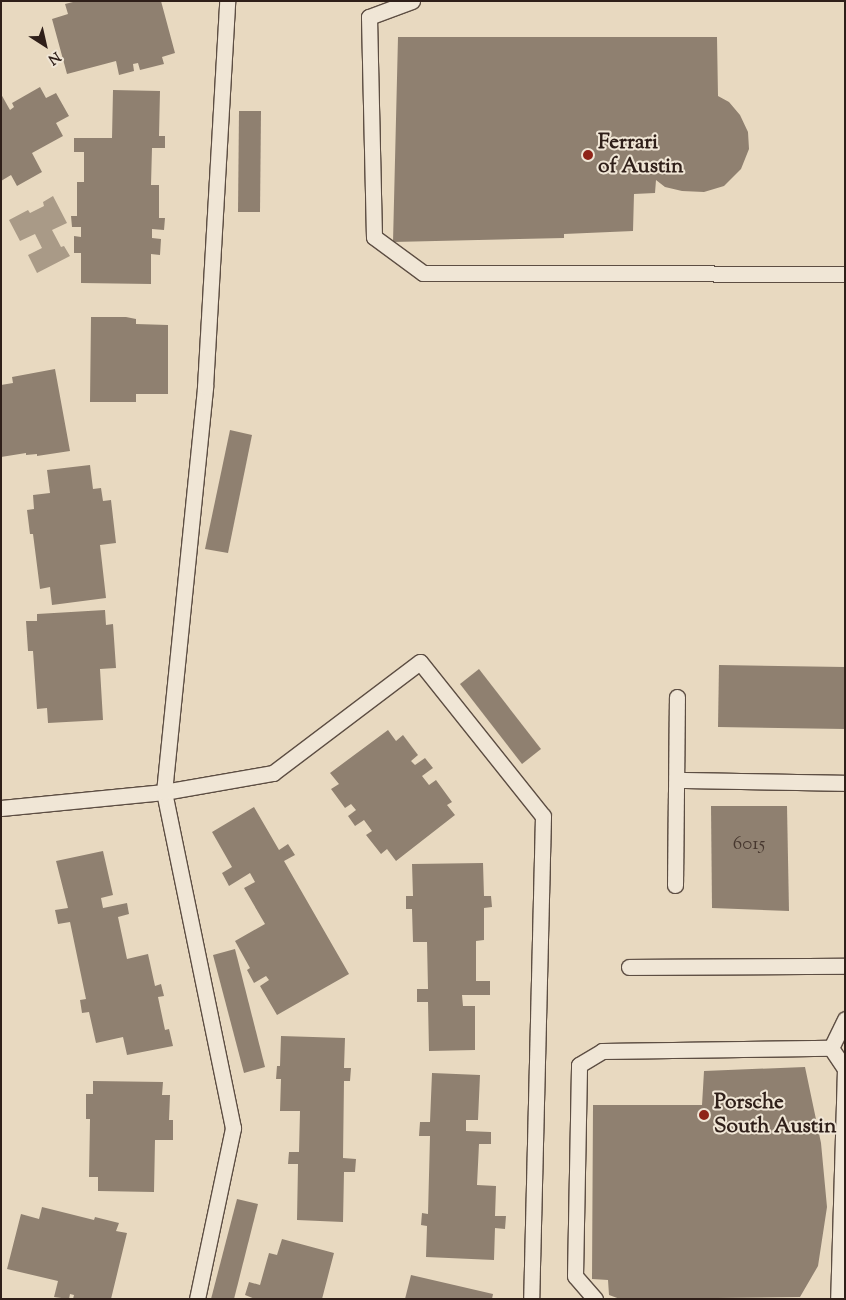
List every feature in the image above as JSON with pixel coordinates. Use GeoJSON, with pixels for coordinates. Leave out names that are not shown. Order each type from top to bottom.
{"type":"FeatureCollection","features":[{"type":"Feature","properties":{"kind":"lane"},"geometry":{"type":"LineString","coordinates":[[197,1299],[233,1128],[164,792],[205,387],[227,1]]}},
{"type":"Feature","properties":{"kind":"lane"},"geometry":{"type":"LineString","coordinates":[[412,1],[369,17],[374,238],[422,273],[845,274]]}},
{"type":"Feature","properties":{"kind":"lane"},"geometry":{"type":"LineString","coordinates":[[1,808],[164,792],[273,773],[420,662],[543,816],[531,1299]]}},
{"type":"Feature","properties":{"kind":"lane"},"geometry":{"type":"LineString","coordinates":[[675,885],[678,780],[677,697]]}},
{"type":"Feature","properties":{"kind":"lane"},"geometry":{"type":"LineString","coordinates":[[678,780],[845,783]]}},
{"type":"Feature","properties":{"kind":"lane"},"geometry":{"type":"LineString","coordinates":[[629,967],[845,966]]}},
{"type":"Feature","properties":{"kind":"lane"},"geometry":{"type":"LineString","coordinates":[[831,1048],[845,1020]]}},
{"type":"Feature","properties":{"kind":"lane"},"geometry":{"type":"LineString","coordinates":[[595,1299],[574,1276],[579,1065],[602,1051],[831,1048]]}},
{"type":"Feature","properties":{"kind":"lane"},"geometry":{"type":"LineString","coordinates":[[831,1048],[845,1069],[838,1299]]}},
{"type":"Feature","properties":{"kind":"shaded area"},"geometry":{"type":"Polygon","coordinates":[[[53,196],[67,223],[52,230],[61,247],[64,246],[70,256],[37,273],[28,255],[42,248],[35,234],[20,241],[9,220],[28,210],[30,213],[44,206],[43,202],[53,196]]]}},
{"type":"Feature","properties":{"kind":"building"},"geometry":{"type":"Polygon","coordinates":[[[77,1],[161,1],[175,53],[162,57],[164,64],[140,70],[138,63],[133,64],[134,71],[119,75],[116,61],[67,74],[52,19],[68,14],[65,4],[77,1]]]}},
{"type":"Feature","properties":{"kind":"building"},"geometry":{"type":"Polygon","coordinates":[[[398,37],[717,37],[718,96],[729,102],[740,115],[748,132],[749,149],[741,169],[724,186],[704,192],[682,191],[665,187],[656,180],[655,193],[634,194],[633,231],[564,234],[564,238],[393,242],[398,37]]]}},
{"type":"Feature","properties":{"kind":"building"},"geometry":{"type":"Polygon","coordinates":[[[40,87],[46,98],[56,93],[69,116],[56,123],[63,136],[32,153],[42,172],[17,186],[11,175],[1,181],[1,94],[10,110],[14,107],[12,103],[40,87]]]}},
{"type":"Feature","properties":{"kind":"building"},"geometry":{"type":"Polygon","coordinates":[[[113,90],[160,91],[159,136],[165,136],[165,148],[152,148],[151,185],[159,185],[159,218],[165,218],[164,230],[152,229],[152,238],[161,239],[160,255],[151,254],[151,284],[81,283],[81,253],[74,253],[74,236],[81,237],[81,227],[72,227],[71,216],[77,216],[77,182],[84,182],[84,152],[74,152],[74,138],[112,138],[113,90]]]}},
{"type":"Feature","properties":{"kind":"building"},"geometry":{"type":"Polygon","coordinates":[[[239,111],[261,111],[260,212],[238,212],[239,111]]]}},
{"type":"Feature","properties":{"kind":"building"},"geometry":{"type":"Polygon","coordinates":[[[91,317],[126,317],[136,319],[136,324],[168,325],[168,394],[136,394],[136,402],[90,402],[91,317]]]}},
{"type":"Feature","properties":{"kind":"building"},"geometry":{"type":"Polygon","coordinates":[[[55,369],[70,451],[37,456],[37,454],[26,455],[26,453],[1,457],[1,385],[13,383],[12,377],[55,369]]]}},
{"type":"Feature","properties":{"kind":"building"},"geometry":{"type":"Polygon","coordinates":[[[230,430],[252,435],[228,553],[205,549],[230,430]]]}},
{"type":"Feature","properties":{"kind":"building"},"geometry":{"type":"Polygon","coordinates":[[[90,465],[93,489],[101,488],[103,501],[111,500],[116,543],[100,545],[106,598],[52,605],[50,587],[40,589],[33,534],[30,534],[27,510],[34,509],[33,495],[50,493],[47,470],[90,465]]]}},
{"type":"Feature","properties":{"kind":"building"},"geometry":{"type":"Polygon","coordinates":[[[105,610],[106,625],[113,624],[116,668],[100,669],[103,720],[48,723],[47,708],[37,709],[33,651],[28,651],[26,621],[37,621],[37,614],[105,610]]]}},
{"type":"Feature","properties":{"kind":"building"},"geometry":{"type":"Polygon","coordinates":[[[719,665],[845,667],[845,729],[718,727],[719,665]]]}},
{"type":"Feature","properties":{"kind":"building"},"geometry":{"type":"Polygon","coordinates":[[[479,669],[541,749],[522,764],[460,684],[479,669]]]}},
{"type":"Feature","properties":{"kind":"building"},"geometry":{"type":"Polygon","coordinates":[[[388,730],[396,741],[403,735],[418,755],[411,761],[415,765],[425,758],[433,768],[422,776],[429,785],[436,780],[452,802],[447,805],[455,815],[396,861],[387,849],[381,854],[366,835],[372,831],[364,820],[355,826],[348,816],[356,810],[351,804],[345,808],[331,789],[339,784],[330,773],[388,730]]]}},
{"type":"Feature","properties":{"kind":"building"},"geometry":{"type":"Polygon","coordinates":[[[711,806],[787,806],[789,911],[712,908],[711,806]]]}},
{"type":"Feature","properties":{"kind":"building"},"geometry":{"type":"Polygon","coordinates":[[[254,807],[279,850],[288,844],[295,855],[284,861],[349,974],[277,1015],[260,986],[269,980],[266,976],[254,983],[247,970],[250,968],[235,941],[265,924],[244,888],[255,882],[250,873],[229,886],[222,873],[232,867],[212,832],[254,807]]]}},
{"type":"Feature","properties":{"kind":"building"},"geometry":{"type":"Polygon","coordinates":[[[103,851],[113,895],[101,898],[103,908],[127,903],[129,914],[118,917],[127,959],[148,954],[155,986],[161,984],[164,996],[158,997],[165,1030],[169,1029],[173,1046],[127,1055],[123,1037],[96,1043],[89,1012],[82,1013],[80,1000],[86,999],[70,922],[58,924],[55,910],[68,908],[56,861],[103,851]]]}},
{"type":"Feature","properties":{"kind":"building"},"geometry":{"type":"Polygon","coordinates":[[[483,863],[484,896],[491,896],[492,907],[484,908],[484,940],[476,941],[476,981],[490,981],[490,995],[462,995],[463,1006],[475,1006],[475,1050],[429,1051],[428,1002],[417,1002],[417,989],[428,989],[427,942],[413,942],[412,909],[406,909],[406,896],[413,896],[412,864],[483,863]]]}},
{"type":"Feature","properties":{"kind":"building"},"geometry":{"type":"Polygon","coordinates":[[[235,949],[265,1067],[244,1073],[213,955],[235,949]]]}},
{"type":"Feature","properties":{"kind":"building"},"geometry":{"type":"Polygon","coordinates":[[[281,1036],[345,1038],[344,1068],[351,1068],[350,1081],[344,1081],[343,1158],[356,1159],[355,1172],[344,1172],[343,1222],[297,1220],[298,1164],[288,1164],[289,1152],[299,1152],[300,1111],[280,1111],[281,1079],[276,1079],[277,1066],[280,1066],[281,1036]]]}},
{"type":"Feature","properties":{"kind":"building"},"geometry":{"type":"Polygon","coordinates":[[[805,1067],[821,1143],[827,1207],[818,1266],[800,1297],[620,1299],[609,1295],[608,1280],[592,1279],[593,1105],[702,1105],[704,1071],[805,1067]]]}},
{"type":"Feature","properties":{"kind":"building"},"geometry":{"type":"Polygon","coordinates":[[[432,1073],[480,1075],[478,1120],[466,1120],[466,1131],[491,1132],[491,1144],[479,1144],[477,1185],[496,1186],[495,1216],[506,1216],[505,1229],[495,1228],[494,1260],[426,1257],[427,1226],[421,1225],[422,1213],[428,1214],[430,1136],[419,1136],[420,1122],[430,1122],[432,1073]]]}},
{"type":"Feature","properties":{"kind":"building"},"geometry":{"type":"Polygon","coordinates":[[[93,1081],[163,1082],[162,1095],[170,1095],[169,1120],[173,1120],[173,1140],[155,1140],[154,1192],[98,1191],[98,1177],[89,1177],[90,1119],[86,1119],[86,1094],[93,1094],[93,1081]]]}},
{"type":"Feature","properties":{"kind":"building"},"geometry":{"type":"Polygon","coordinates":[[[237,1199],[258,1204],[234,1299],[211,1299],[237,1199]]]}},
{"type":"Feature","properties":{"kind":"building"},"geometry":{"type":"Polygon","coordinates":[[[42,1207],[94,1220],[95,1217],[119,1223],[116,1231],[127,1233],[111,1299],[73,1299],[74,1295],[70,1294],[69,1299],[54,1297],[58,1281],[7,1269],[21,1214],[39,1219],[42,1207]]]}},
{"type":"Feature","properties":{"kind":"building"},"geometry":{"type":"Polygon","coordinates":[[[282,1239],[334,1253],[322,1299],[255,1299],[245,1295],[249,1282],[260,1285],[269,1253],[277,1255],[282,1239]]]}},
{"type":"Feature","properties":{"kind":"building"},"geometry":{"type":"Polygon","coordinates":[[[411,1275],[493,1294],[492,1299],[405,1299],[411,1275]]]}},
{"type":"Feature","properties":{"kind":"place","name":"Ferrari of Austin"},"geometry":{"type":"Point","coordinates":[588,155]}},
{"type":"Feature","properties":{"kind":"place","name":"Porsche South Austin"},"geometry":{"type":"Point","coordinates":[704,1115]}}]}
